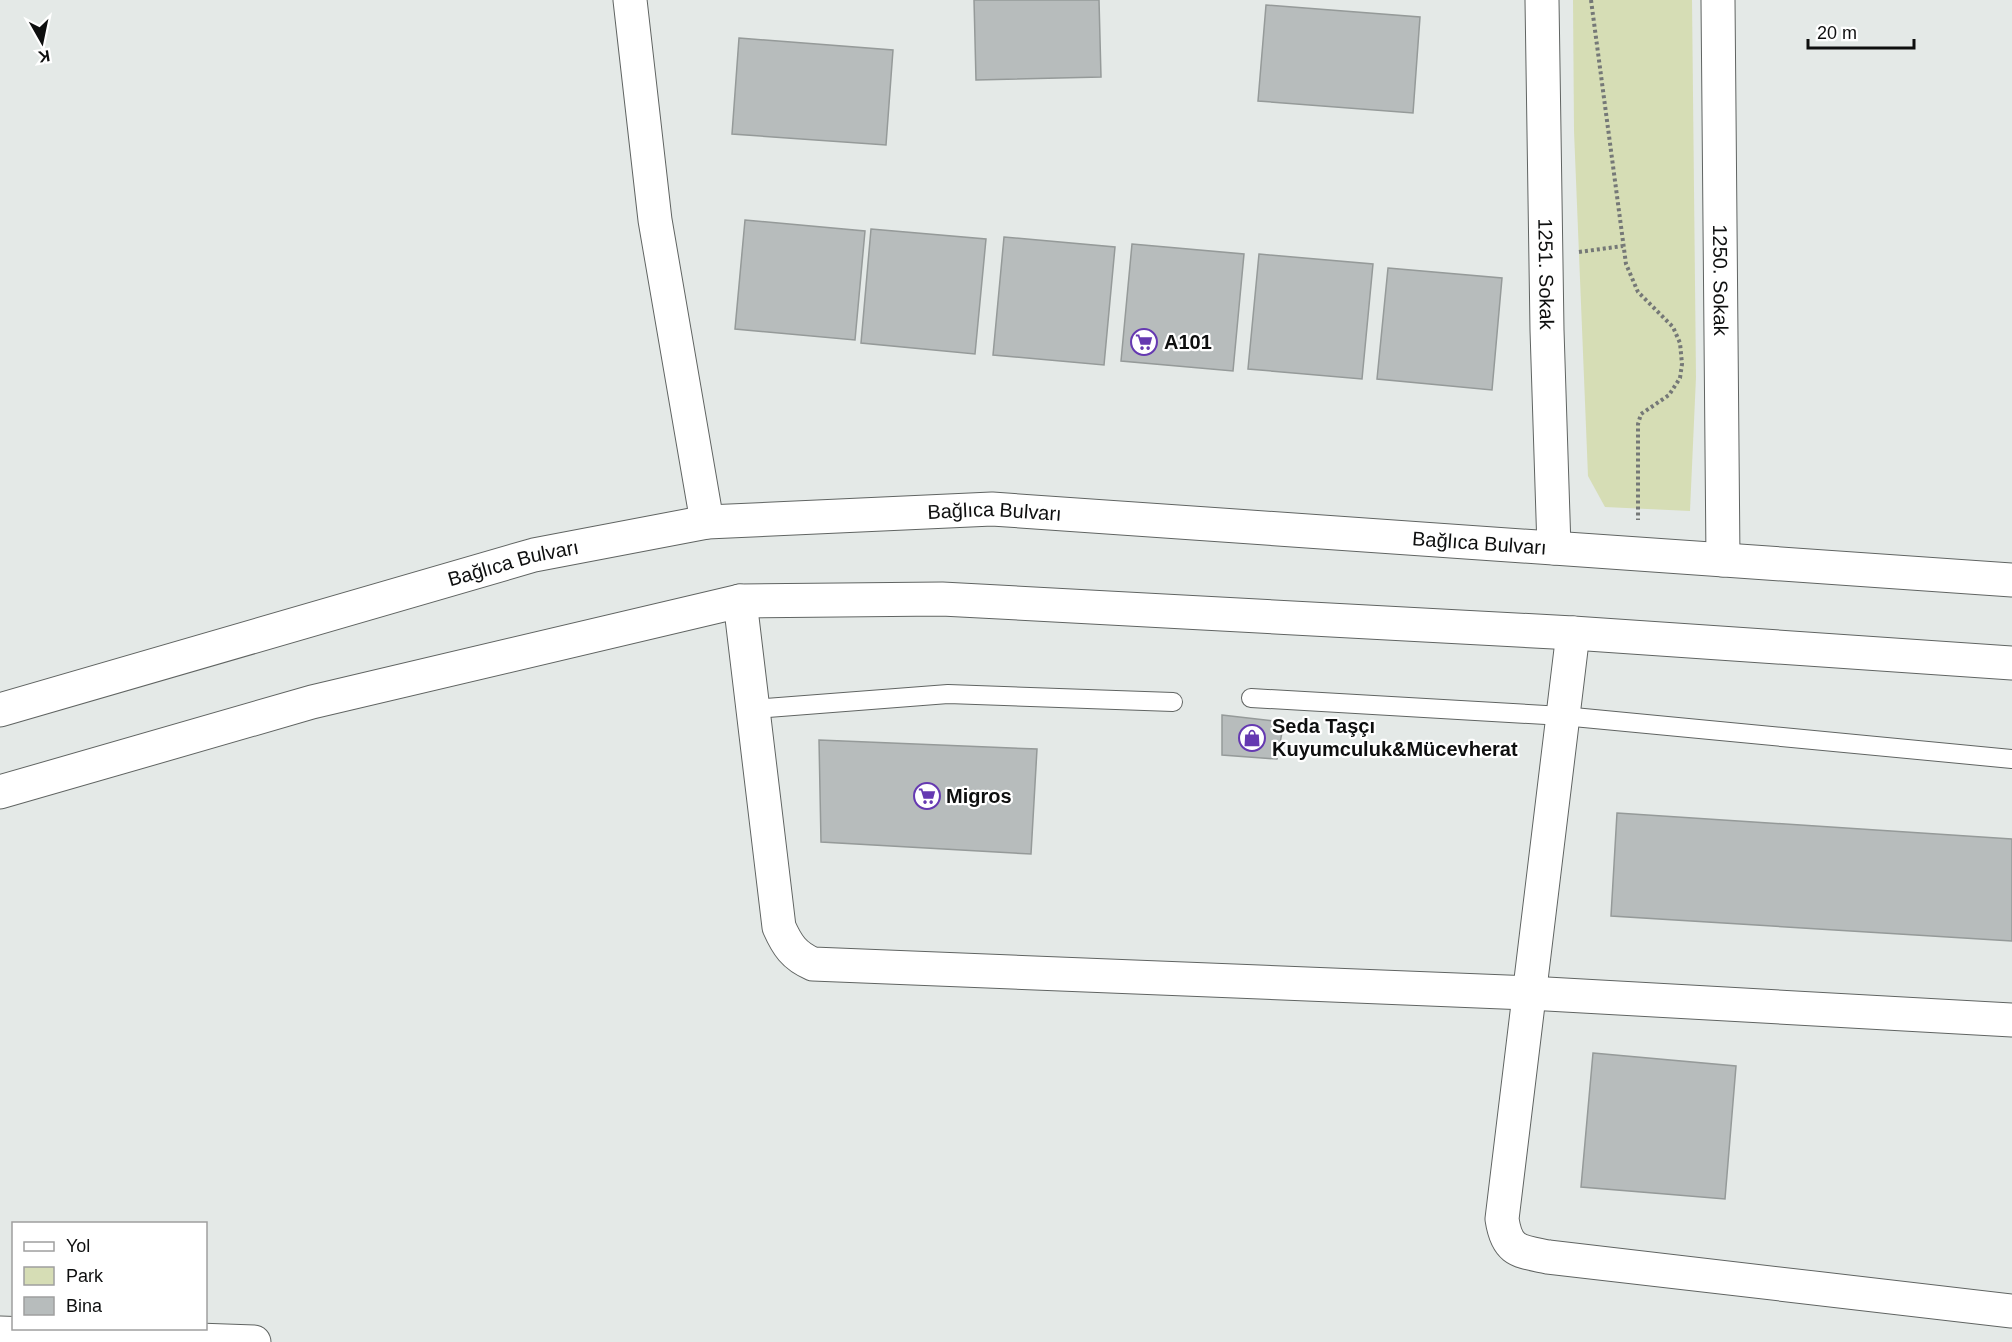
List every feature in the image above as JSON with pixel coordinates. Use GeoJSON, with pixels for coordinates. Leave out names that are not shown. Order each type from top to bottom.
{"type":"FeatureCollection","features":[{"type":"Feature","properties":{"kind":"street"},"geometry":{"type":"LineString","coordinates":[[630,0],[655,220],[707,522]]}},
{"type":"Feature","properties":{"kind":"street","name":"1251. Sokak"},"geometry":{"type":"LineString","coordinates":[[1542,0],[1545,257],[1554,548]]}},
{"type":"Feature","properties":{"kind":"street","name":"1250. Sokak"},"geometry":{"type":"LineString","coordinates":[[1718,0],[1723,560]]}},
{"type":"Feature","properties":{"kind":"street","name":"Bağlıca Bulvarı"},"geometry":{"type":"LineString","coordinates":[[0,710],[534,555],[707,522],[992,509],[2012,580]]}},
{"type":"Feature","properties":{"kind":"street"},"geometry":{"type":"LineString","coordinates":[[0,792],[312,702],[740,601],[942,598],[1573,633],[2012,663]]}},
{"type":"Feature","properties":{"kind":"street"},"geometry":{"type":"LineString","coordinates":[[740,601],[778,927],[788,946],[798,958],[813,964],[1529,993],[2012,1020]]}},
{"type":"Feature","properties":{"kind":"street"},"geometry":{"type":"LineString","coordinates":[[1573,633],[1502,1219],[1505,1238],[1518,1251],[1548,1257],[2012,1311]]}},
{"type":"Feature","properties":{"kind":"street"},"geometry":{"type":"LineString","coordinates":[[0,1333],[254,1342]]}},
{"type":"Feature","properties":{"kind":"lane"},"geometry":{"type":"LineString","coordinates":[[754,709],[948,694],[1173,702]]}},
{"type":"Feature","properties":{"kind":"lane"},"geometry":{"type":"LineString","coordinates":[[1251,698],[1563,716],[2012,759]]}},
{"type":"Feature","properties":{"kind":"path"},"geometry":{"type":"LineString","coordinates":[[1591,0],[1626,264],[1638,292],[1673,327],[1680,343],[1682,364],[1680,378],[1669,395],[1641,414],[1638,424],[1638,554]]}},
{"type":"Feature","properties":{"kind":"path"},"geometry":{"type":"LineString","coordinates":[[1545,257],[1623,246]]}},
{"type":"Feature","properties":{"kind":"green space"},"geometry":{"type":"Polygon","coordinates":[[[1573,0],[1692,0],[1696,377],[1690,511],[1605,507],[1588,476],[1574,131],[1573,0]]]}},
{"type":"Feature","properties":{"kind":"building"},"geometry":{"type":"Polygon","coordinates":[[[974,0],[1099,0],[1101,77],[976,80],[974,0]]]}},
{"type":"Feature","properties":{"kind":"building"},"geometry":{"type":"Polygon","coordinates":[[[1266,5],[1420,17],[1413,113],[1258,101],[1266,5]]]}},
{"type":"Feature","properties":{"kind":"building"},"geometry":{"type":"Polygon","coordinates":[[[739,38],[893,50],[886,145],[732,134],[739,38]]]}},
{"type":"Feature","properties":{"kind":"building"},"geometry":{"type":"Polygon","coordinates":[[[745,220],[865,231],[855,340],[735,329],[745,220]]]}},
{"type":"Feature","properties":{"kind":"building"},"geometry":{"type":"Polygon","coordinates":[[[871,229],[986,239],[975,354],[861,343],[871,229]]]}},
{"type":"Feature","properties":{"kind":"building"},"geometry":{"type":"Polygon","coordinates":[[[1004,237],[1115,247],[1104,365],[993,355],[1004,237]]]}},
{"type":"Feature","properties":{"kind":"building"},"geometry":{"type":"Polygon","coordinates":[[[1132,244],[1244,254],[1233,371],[1121,361],[1132,244]]]}},
{"type":"Feature","properties":{"kind":"building"},"geometry":{"type":"Polygon","coordinates":[[[1259,254],[1373,264],[1362,379],[1248,369],[1259,254]]]}},
{"type":"Feature","properties":{"kind":"building"},"geometry":{"type":"Polygon","coordinates":[[[1388,268],[1502,278],[1492,390],[1377,379],[1388,268]]]}},
{"type":"Feature","properties":{"kind":"building","name":"Seda Taşçı Kuyumculuk&Mücevherat"},"geometry":{"type":"Polygon","coordinates":[[[1222,715],[1284,722],[1277,759],[1222,755],[1222,715]]]}},
{"type":"Feature","properties":{"kind":"building","name":"Migros"},"geometry":{"type":"Polygon","coordinates":[[[819,740],[1037,749],[1031,854],[821,842],[819,740]]]}},
{"type":"Feature","properties":{"kind":"building"},"geometry":{"type":"Polygon","coordinates":[[[1617,813],[2012,839],[2012,941],[1611,916],[1617,813]]]}},
{"type":"Feature","properties":{"kind":"building"},"geometry":{"type":"Polygon","coordinates":[[[1593,1053],[1736,1066],[1725,1199],[1581,1187],[1593,1053]]]}},
{"type":"Feature","properties":{"kind":"place","name":"A101"},"geometry":{"type":"Point","coordinates":[1144,342]}},
{"type":"Feature","properties":{"kind":"place","name":"Seda Taşçı Kuyumculuk&Mücevherat"},"geometry":{"type":"Point","coordinates":[1252,738]}},
{"type":"Feature","properties":{"kind":"place","name":"Migros"},"geometry":{"type":"Point","coordinates":[927,796]}}]}
